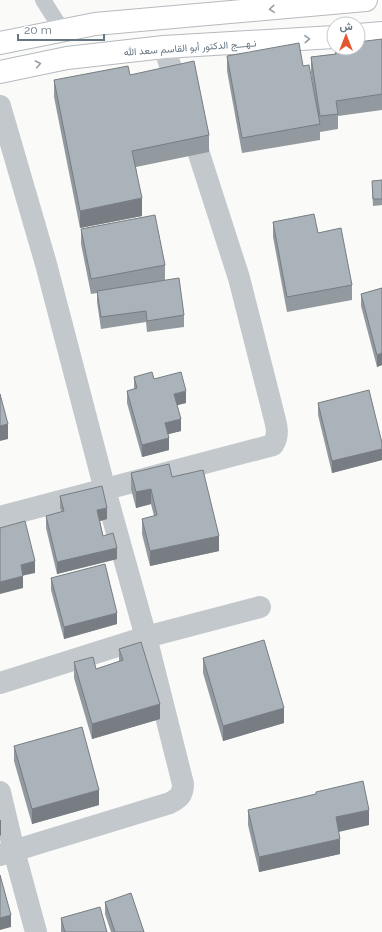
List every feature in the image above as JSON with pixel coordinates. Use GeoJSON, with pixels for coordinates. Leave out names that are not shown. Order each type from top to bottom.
{"type":"FeatureCollection","features":[{"type":"Feature","properties":{"kind":"main road"},"geometry":{"type":"LineString","coordinates":[[0,43],[95,24],[366,0]]}},
{"type":"Feature","properties":{"kind":"main road"},"geometry":{"type":"LineString","coordinates":[[366,34],[382,33]]}},
{"type":"Feature","properties":{"kind":"main road","name":"نـهـــج الدكتور أبو القاسم سعد الله"},"geometry":{"type":"LineString","coordinates":[[0,72],[67,58],[164,46],[326,37]]}},
{"type":"Feature","properties":{"kind":"street"},"geometry":{"type":"LineString","coordinates":[[0,517],[273,445],[277,439],[278,431],[239,278],[164,46]]}},
{"type":"Feature","properties":{"kind":"street"},"geometry":{"type":"LineString","coordinates":[[0,106],[46,264],[105,490],[146,637],[183,784],[183,792],[178,799],[170,803],[7,853]]}},
{"type":"Feature","properties":{"kind":"street"},"geometry":{"type":"LineString","coordinates":[[0,683],[146,637],[260,607]]}},
{"type":"Feature","properties":{"kind":"street"},"geometry":{"type":"LineString","coordinates":[[0,792],[7,853],[36,932]]}},
{"type":"Feature","properties":{"kind":"lane"},"geometry":{"type":"LineString","coordinates":[[43,0],[62,30]]}},
{"type":"Feature","properties":{"kind":"building"},"geometry":{"type":"Polygon","coordinates":[[[382,39],[382,94],[336,101],[338,114],[320,116],[311,57],[326,55],[366,56],[366,41],[382,39]]]}},
{"type":"Feature","properties":{"kind":"building"},"geometry":{"type":"Polygon","coordinates":[[[299,43],[303,66],[309,65],[320,124],[242,138],[227,56],[299,43]]]}},
{"type":"Feature","properties":{"kind":"building"},"geometry":{"type":"Polygon","coordinates":[[[194,61],[209,135],[132,151],[142,198],[80,211],[54,80],[128,66],[130,75],[194,61]]]}},
{"type":"Feature","properties":{"kind":"building"},"geometry":{"type":"Polygon","coordinates":[[[382,180],[382,199],[373,199],[372,181],[382,180]]]}},
{"type":"Feature","properties":{"kind":"building"},"geometry":{"type":"Polygon","coordinates":[[[314,214],[318,233],[341,228],[352,285],[287,297],[273,222],[314,214]]]}},
{"type":"Feature","properties":{"kind":"building"},"geometry":{"type":"Polygon","coordinates":[[[155,215],[165,265],[91,279],[81,229],[155,215]]]}},
{"type":"Feature","properties":{"kind":"building"},"geometry":{"type":"Polygon","coordinates":[[[179,278],[184,315],[147,321],[146,311],[101,317],[97,291],[179,278]]]}},
{"type":"Feature","properties":{"kind":"building"},"geometry":{"type":"Polygon","coordinates":[[[382,288],[382,353],[377,355],[361,294],[382,288]]]}},
{"type":"Feature","properties":{"kind":"building"},"geometry":{"type":"Polygon","coordinates":[[[152,372],[154,379],[181,372],[186,391],[174,394],[181,419],[165,423],[169,438],[142,445],[127,391],[137,388],[134,377],[152,372]]]}},
{"type":"Feature","properties":{"kind":"building"},"geometry":{"type":"Polygon","coordinates":[[[369,390],[382,443],[382,449],[332,461],[318,403],[369,390]]]}},
{"type":"Feature","properties":{"kind":"building"},"geometry":{"type":"Polygon","coordinates":[[[0,394],[8,424],[0,426],[0,394]]]}},
{"type":"Feature","properties":{"kind":"building"},"geometry":{"type":"Polygon","coordinates":[[[169,464],[172,477],[203,470],[219,536],[150,551],[142,519],[157,515],[151,489],[136,492],[131,473],[169,464]]]}},
{"type":"Feature","properties":{"kind":"building"},"geometry":{"type":"Polygon","coordinates":[[[102,486],[107,508],[97,510],[103,536],[113,533],[117,548],[57,562],[46,516],[64,511],[60,496],[102,486]]]}},
{"type":"Feature","properties":{"kind":"building"},"geometry":{"type":"Polygon","coordinates":[[[25,521],[35,561],[21,565],[23,576],[0,582],[0,528],[25,521]]]}},
{"type":"Feature","properties":{"kind":"building"},"geometry":{"type":"Polygon","coordinates":[[[105,564],[117,613],[64,627],[51,578],[105,564]]]}},
{"type":"Feature","properties":{"kind":"building"},"geometry":{"type":"Polygon","coordinates":[[[264,640],[284,708],[223,726],[203,658],[264,640]]]}},
{"type":"Feature","properties":{"kind":"building"},"geometry":{"type":"Polygon","coordinates":[[[141,642],[160,704],[92,724],[74,662],[93,657],[96,669],[123,660],[119,649],[141,642]]]}},
{"type":"Feature","properties":{"kind":"building"},"geometry":{"type":"Polygon","coordinates":[[[82,727],[99,790],[32,809],[14,746],[82,727]]]}},
{"type":"Feature","properties":{"kind":"building"},"geometry":{"type":"Polygon","coordinates":[[[363,781],[369,810],[336,817],[340,839],[259,857],[248,810],[363,781]]]}},
{"type":"Feature","properties":{"kind":"building"},"geometry":{"type":"Polygon","coordinates":[[[0,875],[11,915],[0,918],[0,875]]]}},
{"type":"Feature","properties":{"kind":"building"},"geometry":{"type":"Polygon","coordinates":[[[131,893],[144,932],[115,932],[105,902],[131,893]]]}},
{"type":"Feature","properties":{"kind":"building"},"geometry":{"type":"Polygon","coordinates":[[[100,907],[107,932],[65,932],[61,918],[100,907]]]}}]}
